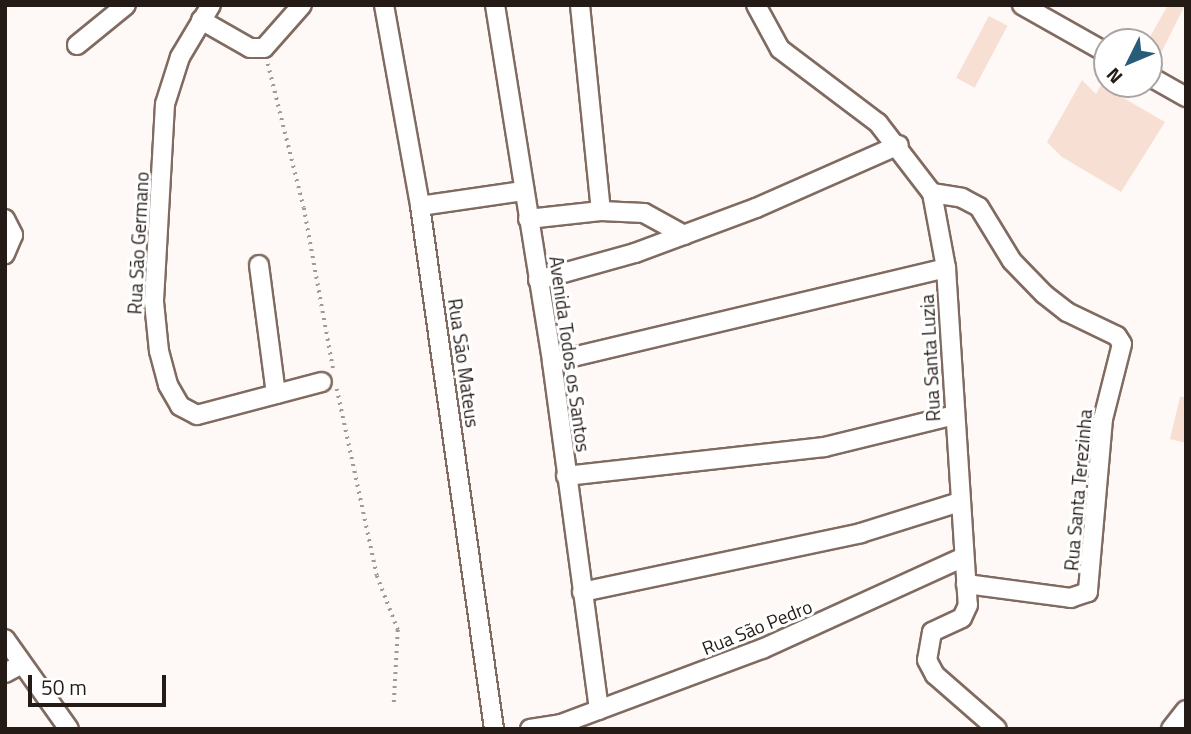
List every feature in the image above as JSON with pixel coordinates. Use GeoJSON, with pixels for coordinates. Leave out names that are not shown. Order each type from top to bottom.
{"type":"FeatureCollection","features":[{"type":"Feature","properties":{"kind":"street"},"geometry":{"type":"LineString","coordinates":[[77,45],[125,5]]}},
{"type":"Feature","properties":{"kind":"street"},"geometry":{"type":"LineString","coordinates":[[206,13],[250,48],[264,48],[302,5]]}},
{"type":"Feature","properties":{"kind":"street","name":"Rua São Mateus"},"geometry":{"type":"LineString","coordinates":[[384,5],[420,206],[494,729]]}},
{"type":"Feature","properties":{"kind":"street","name":"Avenida Todos os Santos"},"geometry":{"type":"LineString","coordinates":[[495,5],[552,362],[599,710]]}},
{"type":"Feature","properties":{"kind":"street"},"geometry":{"type":"LineString","coordinates":[[579,5],[601,211]]}},
{"type":"Feature","properties":{"kind":"street","name":"Rua Santa Luzia"},"geometry":{"type":"LineString","coordinates":[[756,5],[780,49],[850,99],[898,145],[932,193],[946,268],[966,584],[965,614],[932,632],[926,660],[935,675],[997,729]]}},
{"type":"Feature","properties":{"kind":"street"},"geometry":{"type":"LineString","coordinates":[[1022,5],[1093,45]]}},
{"type":"Feature","properties":{"kind":"street","name":"Rua São Germano"},"geometry":{"type":"LineString","coordinates":[[206,13],[180,57],[165,104],[154,302],[159,351],[173,397],[188,412],[197,415],[322,382]]}},
{"type":"Feature","properties":{"kind":"street"},"geometry":{"type":"LineString","coordinates":[[1163,84],[1186,97]]}},
{"type":"Feature","properties":{"kind":"street"},"geometry":{"type":"LineString","coordinates":[[538,280],[684,235],[810,186],[898,145]]}},
{"type":"Feature","properties":{"kind":"street"},"geometry":{"type":"LineString","coordinates":[[420,206],[523,191]]}},
{"type":"Feature","properties":{"kind":"street","name":"Rua Santa Terezinha"},"geometry":{"type":"LineString","coordinates":[[932,193],[962,198],[985,215],[1012,261],[1044,294],[1068,312],[1117,336],[1122,344],[1103,419],[1091,583],[1078,598],[966,584]]}},
{"type":"Feature","properties":{"kind":"street"},"geometry":{"type":"LineString","coordinates":[[528,219],[601,211],[644,213],[684,235]]}},
{"type":"Feature","properties":{"kind":"street"},"geometry":{"type":"LineString","coordinates":[[5,219],[13,235],[5,254]]}},
{"type":"Feature","properties":{"kind":"street"},"geometry":{"type":"LineString","coordinates":[[259,265],[276,394]]}},
{"type":"Feature","properties":{"kind":"street"},"geometry":{"type":"LineString","coordinates":[[552,362],[946,268]]}},
{"type":"Feature","properties":{"kind":"street"},"geometry":{"type":"LineString","coordinates":[[566,476],[824,447],[954,415]]}},
{"type":"Feature","properties":{"kind":"street"},"geometry":{"type":"LineString","coordinates":[[582,592],[861,533],[960,502]]}},
{"type":"Feature","properties":{"kind":"street","name":"Rua São Pedro"},"geometry":{"type":"LineString","coordinates":[[562,726],[762,649],[964,557]]}},
{"type":"Feature","properties":{"kind":"street"},"geometry":{"type":"LineString","coordinates":[[5,639],[69,729]]}},
{"type":"Feature","properties":{"kind":"street"},"geometry":{"type":"LineString","coordinates":[[5,673],[22,664]]}},
{"type":"Feature","properties":{"kind":"street"},"geometry":{"type":"LineString","coordinates":[[1171,729],[1186,710]]}},
{"type":"Feature","properties":{"kind":"street"},"geometry":{"type":"LineString","coordinates":[[530,729],[562,726]]}},
{"type":"Feature","properties":{"kind":"building"},"geometry":{"type":"Polygon","coordinates":[[[1168,5],[1185,5],[1163,49],[1163,28],[1155,28],[1168,5]]]}},
{"type":"Feature","properties":{"kind":"building"},"geometry":{"type":"Polygon","coordinates":[[[989,16],[1008,26],[975,88],[956,78],[989,16]]]}},
{"type":"Feature","properties":{"kind":"building"},"geometry":{"type":"Polygon","coordinates":[[[1082,80],[1093,91],[1093,98],[1123,98],[1165,122],[1121,192],[1062,157],[1047,142],[1082,80]]]}},
{"type":"Feature","properties":{"kind":"building"},"geometry":{"type":"Polygon","coordinates":[[[1180,397],[1186,397],[1186,443],[1170,439],[1180,397]]]}}]}
